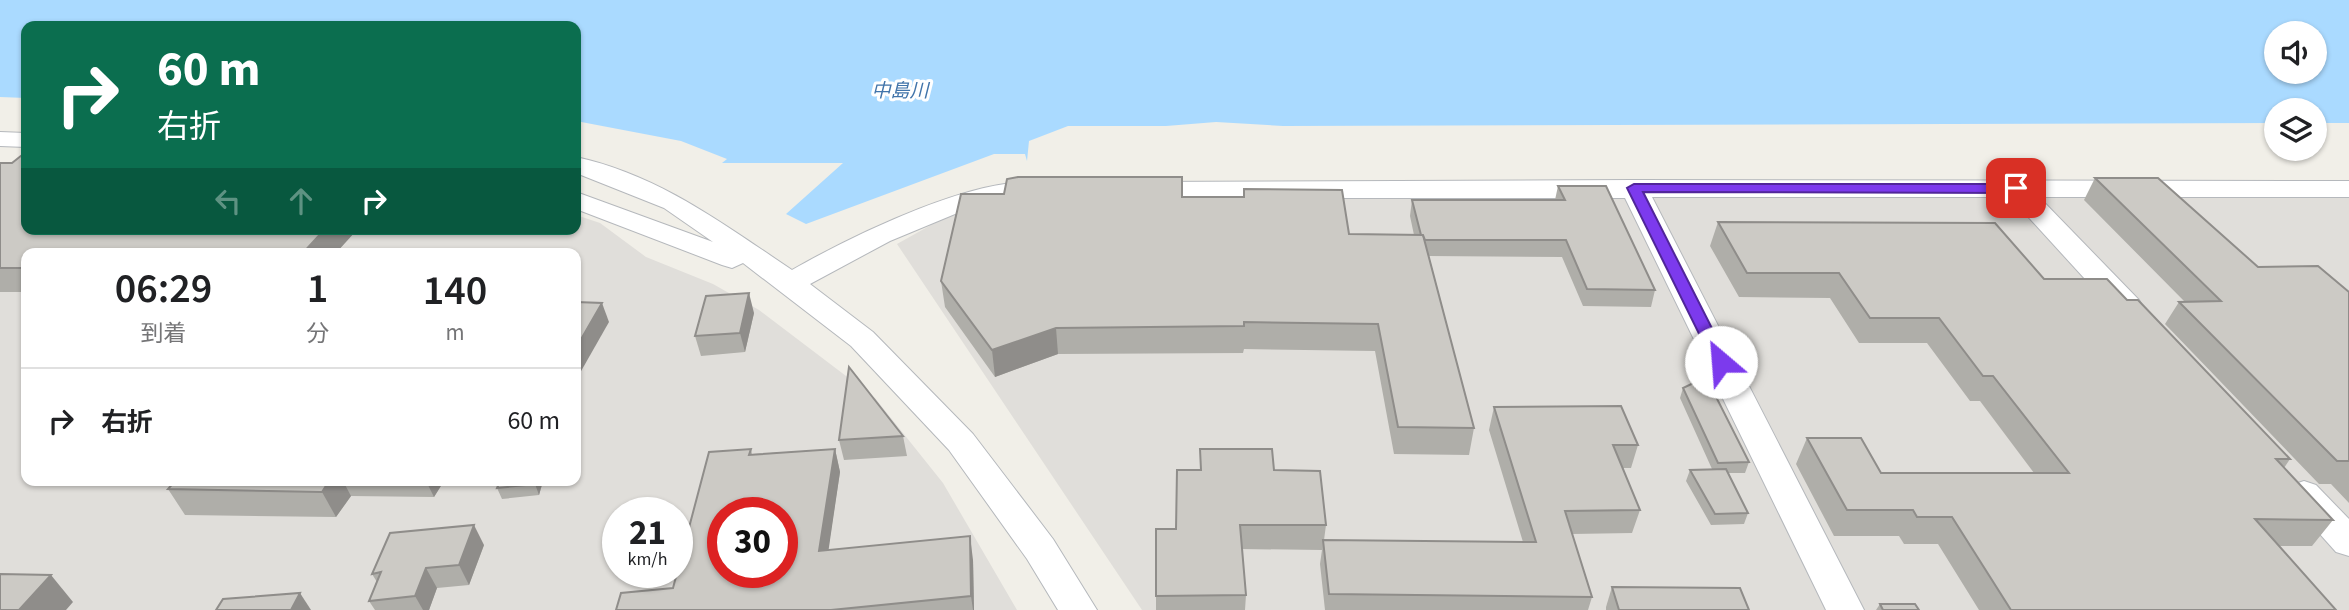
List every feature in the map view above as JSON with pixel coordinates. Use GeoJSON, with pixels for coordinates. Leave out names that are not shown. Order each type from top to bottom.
{"type":"FeatureCollection","features":[{"type":"Feature","properties":{"kind":"street"},"geometry":{"type":"LineString","coordinates":[[0,139],[21,140]]}},
{"type":"Feature","properties":{"kind":"street"},"geometry":{"type":"LineString","coordinates":[[0,163],[21,164]]}},
{"type":"Feature","properties":{"kind":"street"},"geometry":{"type":"LineString","coordinates":[[581,166],[673,202],[791,283],[862,339],[961,442],[1040,549],[1078,610]]}},
{"type":"Feature","properties":{"kind":"street"},"geometry":{"type":"LineString","coordinates":[[1634,188],[1846,610]]}},
{"type":"Feature","properties":{"kind":"street"},"geometry":{"type":"LineString","coordinates":[[2016,188],[2149,330]]}},
{"type":"Feature","properties":{"kind":"street"},"geometry":{"type":"LineString","coordinates":[[1121,190],[2349,189]]}},
{"type":"Feature","properties":{"kind":"street"},"geometry":{"type":"LineString","coordinates":[[791,283],[855,245],[975,200],[1003,192],[1065,190]]}},
{"type":"Feature","properties":{"kind":"street"},"geometry":{"type":"LineString","coordinates":[[581,202],[678,236],[791,283]]}},
{"type":"Feature","properties":{"kind":"street"},"geometry":{"type":"LineString","coordinates":[[2283,471],[2349,542]]}},
{"type":"Feature","properties":{"kind":"shaded area"},"geometry":{"type":"Polygon","coordinates":[[[2349,180],[2349,610],[1142,610],[897,244],[940,220],[1009,197],[2349,180]]]}},
{"type":"Feature","properties":{"kind":"shaded area"},"geometry":{"type":"Polygon","coordinates":[[[0,215],[21,226],[21,235],[581,235],[581,217],[600,223],[646,257],[713,284],[759,310],[875,398],[943,483],[1017,610],[0,610],[0,215]]]}},
{"type":"Feature","properties":{"kind":"water","name":"中島川"},"geometry":{"type":"Polygon","coordinates":[[[0,0],[2349,0],[2349,123],[2327,123],[2327,98],[2264,98],[2264,123],[1283,126],[1216,122],[1166,126],[1068,126],[1029,141],[1027,161],[1025,154],[994,154],[806,224],[786,214],[843,163],[722,163],[727,159],[681,141],[581,122],[581,21],[21,21],[21,98],[0,97],[0,0]]]}},
{"type":"Feature","properties":{"kind":"building"},"geometry":{"type":"Polygon","coordinates":[[[21,156],[21,235],[319,235],[308,248],[21,248],[21,268],[0,268],[0,163],[12,163],[21,156]]]}},
{"type":"Feature","properties":{"kind":"building"},"geometry":{"type":"Polygon","coordinates":[[[1182,177],[1182,197],[1244,197],[1244,189],[1342,190],[1349,234],[1423,235],[1474,428],[1398,427],[1378,324],[1244,322],[1244,326],[1056,328],[992,350],[941,281],[961,194],[1004,194],[1007,179],[1182,177]]]}},
{"type":"Feature","properties":{"kind":"building"},"geometry":{"type":"Polygon","coordinates":[[[2095,178],[2158,178],[2258,267],[2318,266],[2349,292],[2349,461],[2337,461],[2179,302],[2221,301],[2095,178]]]}},
{"type":"Feature","properties":{"kind":"building"},"geometry":{"type":"Polygon","coordinates":[[[1558,186],[1606,186],[1655,290],[1587,289],[1566,240],[1425,240],[1421,235],[1412,200],[1565,200],[1558,186]]]}},
{"type":"Feature","properties":{"kind":"building"},"geometry":{"type":"Polygon","coordinates":[[[1718,222],[1995,223],[2044,279],[2107,279],[2127,300],[2138,300],[2290,459],[2276,459],[2333,520],[2255,519],[2336,610],[2011,610],[1952,517],[1917,517],[1913,510],[1847,510],[1807,438],[1861,438],[1881,473],[2069,473],[1993,376],[1983,376],[1939,318],[1870,318],[1839,273],[1747,273],[1718,222]]]}},
{"type":"Feature","properties":{"kind":"building"},"geometry":{"type":"Polygon","coordinates":[[[749,293],[740,333],[695,336],[706,296],[749,293]]]}},
{"type":"Feature","properties":{"kind":"building"},"geometry":{"type":"Polygon","coordinates":[[[581,302],[602,303],[581,339],[581,302]]]}},
{"type":"Feature","properties":{"kind":"building"},"geometry":{"type":"Polygon","coordinates":[[[849,367],[903,436],[839,440],[849,367]]]}},
{"type":"Feature","properties":{"kind":"building"},"geometry":{"type":"Polygon","coordinates":[[[1706,377],[1749,462],[1718,463],[1683,388],[1706,377]]]}},
{"type":"Feature","properties":{"kind":"building"},"geometry":{"type":"Polygon","coordinates":[[[1621,406],[1638,445],[1613,445],[1640,510],[1565,511],[1592,597],[1329,594],[1323,540],[1536,542],[1494,407],[1621,406]]]}},
{"type":"Feature","properties":{"kind":"building"},"geometry":{"type":"Polygon","coordinates":[[[751,449],[749,455],[835,449],[819,551],[970,536],[971,596],[831,610],[616,610],[621,593],[693,588],[693,512],[709,452],[751,449]]]}},
{"type":"Feature","properties":{"kind":"building"},"geometry":{"type":"Polygon","coordinates":[[[1200,449],[1272,449],[1274,470],[1320,471],[1326,525],[1240,525],[1246,595],[1156,596],[1156,529],[1176,529],[1177,470],[1201,470],[1200,449]]]}},
{"type":"Feature","properties":{"kind":"building"},"geometry":{"type":"Polygon","coordinates":[[[1726,469],[1748,513],[1715,514],[1690,470],[1726,469]]]}},
{"type":"Feature","properties":{"kind":"building"},"geometry":{"type":"Polygon","coordinates":[[[171,486],[326,486],[322,492],[168,489],[171,486]]]}},
{"type":"Feature","properties":{"kind":"building"},"geometry":{"type":"Polygon","coordinates":[[[474,525],[459,565],[426,568],[415,596],[369,601],[381,572],[372,574],[390,533],[474,525]]]}},
{"type":"Feature","properties":{"kind":"building"},"geometry":{"type":"Polygon","coordinates":[[[0,574],[51,575],[19,610],[0,610],[0,574]]]}},
{"type":"Feature","properties":{"kind":"building"},"geometry":{"type":"Polygon","coordinates":[[[1612,587],[1740,588],[1749,610],[1619,610],[1612,587]]]}},
{"type":"Feature","properties":{"kind":"building"},"geometry":{"type":"Polygon","coordinates":[[[300,593],[291,610],[216,610],[223,599],[300,593]]]}},
{"type":"Feature","properties":{"kind":"building"},"geometry":{"type":"Polygon","coordinates":[[[1880,604],[1915,604],[1919,610],[1883,610],[1880,604]]]}},
{"type":"Feature","properties":{"kind":"route"},"geometry":{"type":"LineString","coordinates":[[1721,362],[1634,188],[2016,188]]}}]}
